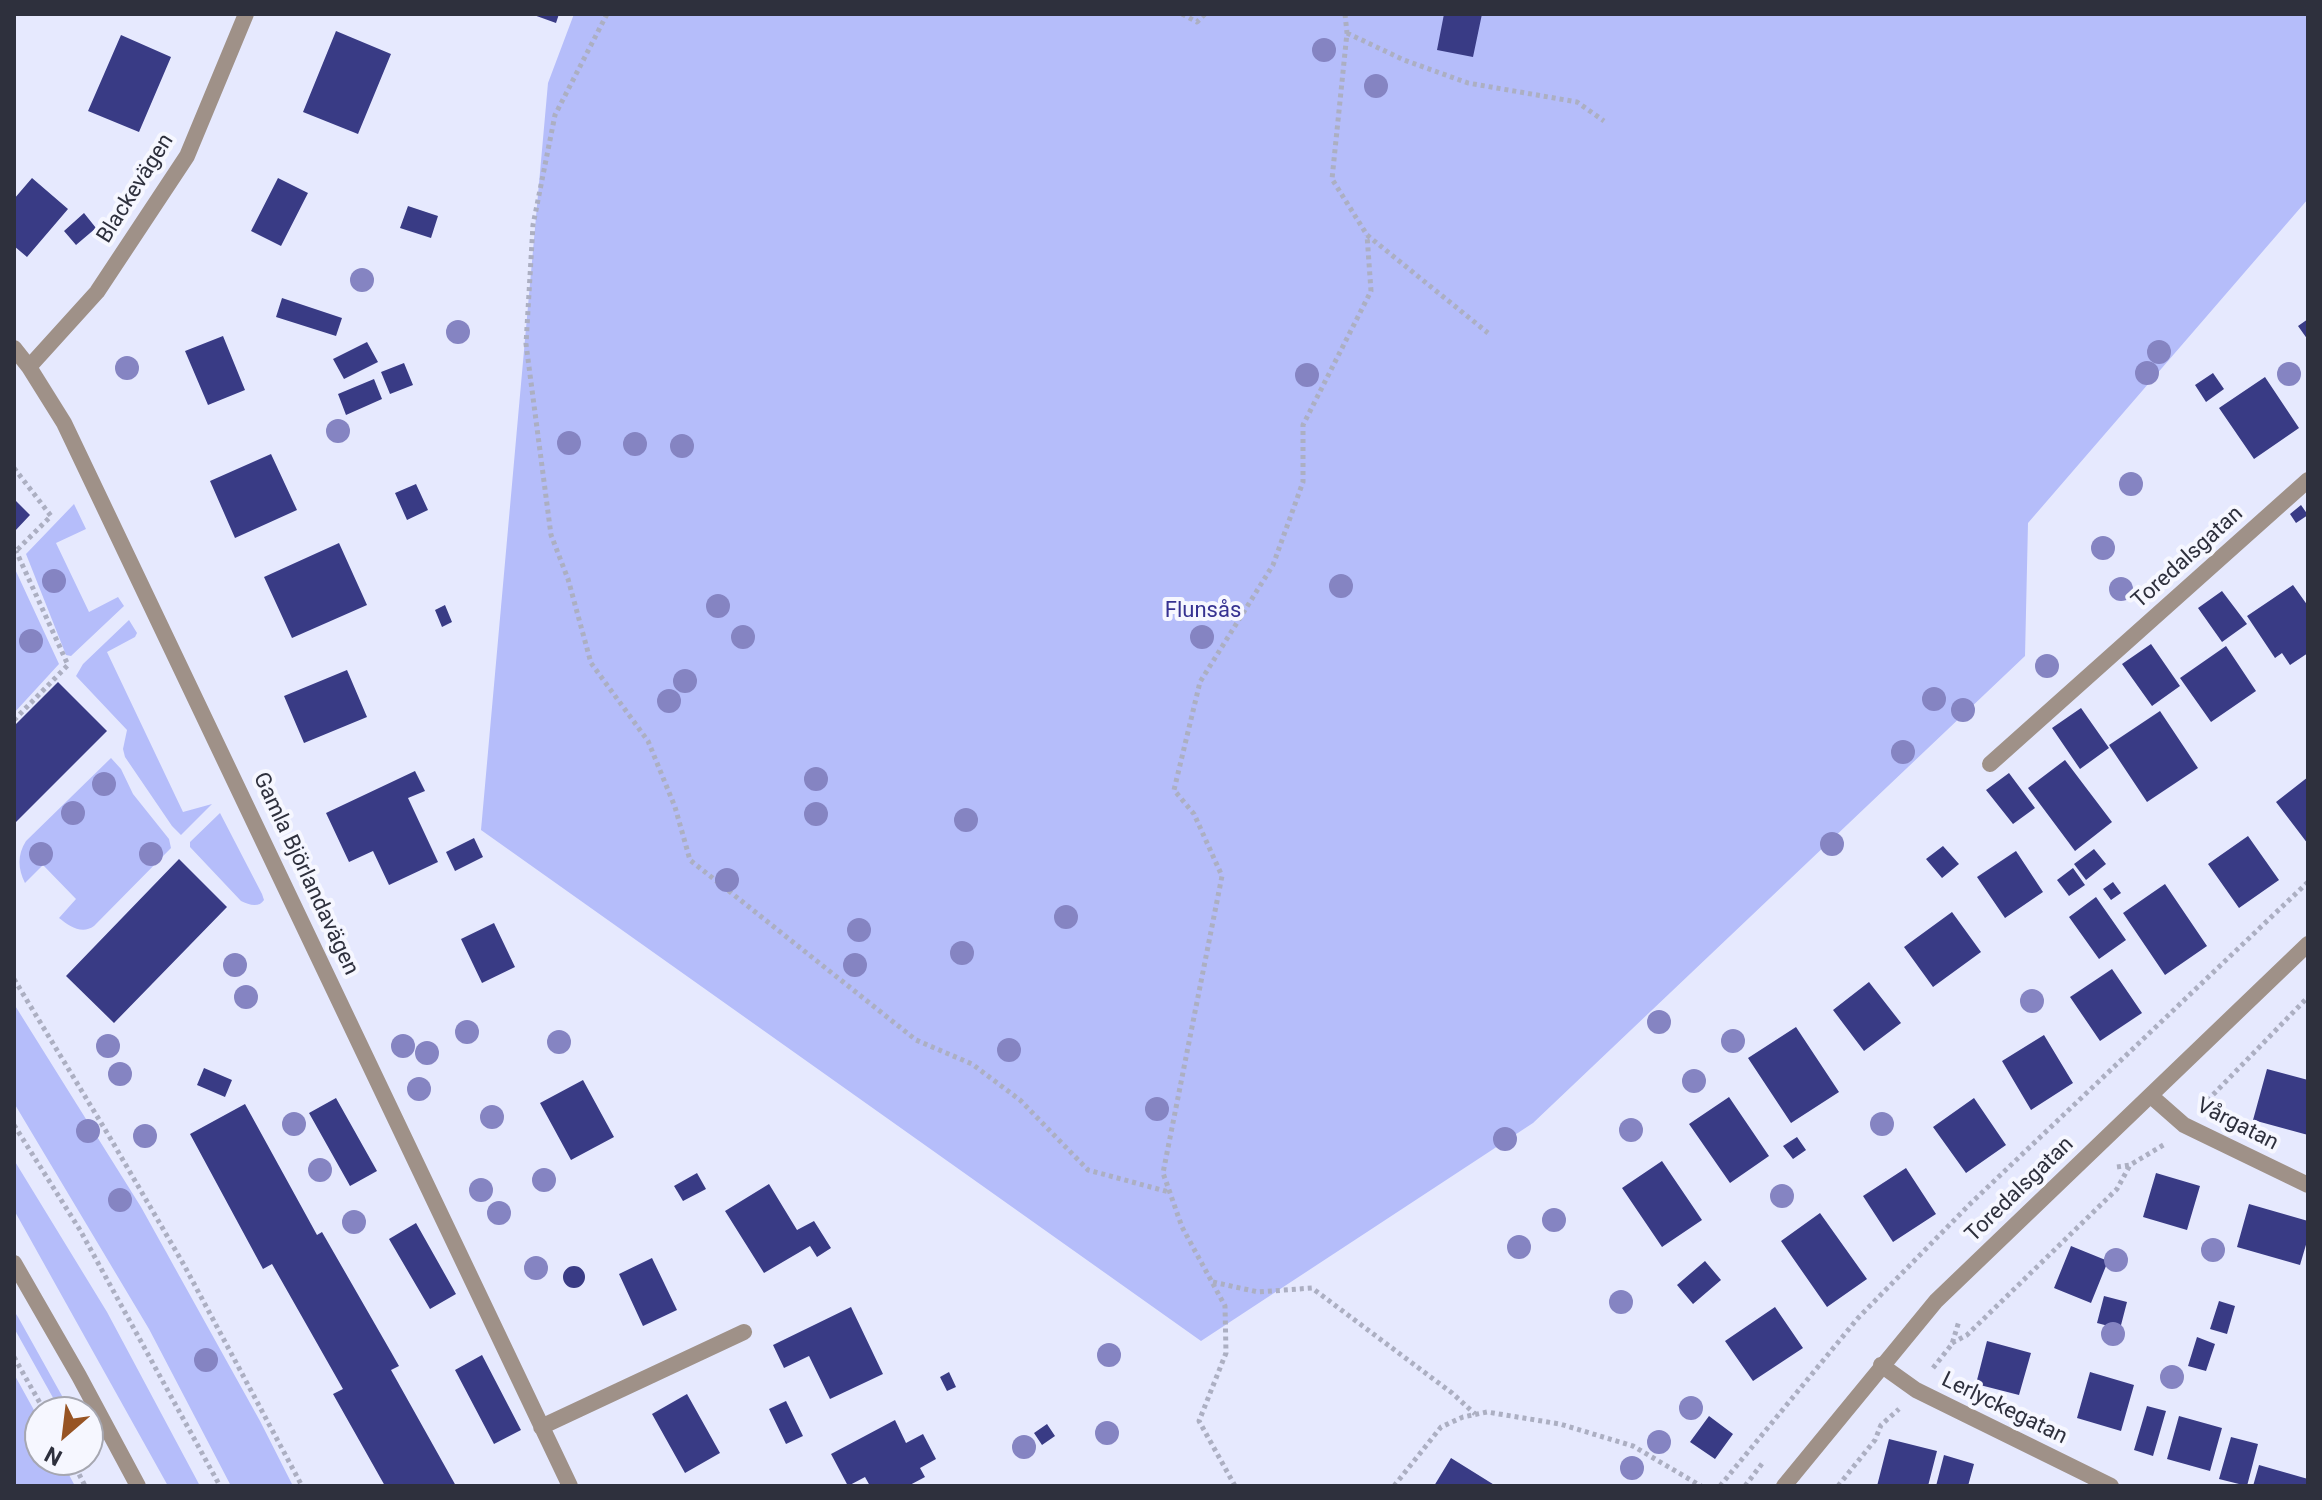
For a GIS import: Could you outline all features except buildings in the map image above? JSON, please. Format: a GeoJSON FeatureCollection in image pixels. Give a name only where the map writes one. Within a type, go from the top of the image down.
{"type":"FeatureCollection","features":[{"type":"Feature","properties":{"kind":"street","name":"Blackevägen"},"geometry":{"type":"LineString","coordinates":[[29,367],[97,292],[187,156],[246,14]]}},
{"type":"Feature","properties":{"kind":"street","name":"Gamla Björlandavägen"},"geometry":{"type":"LineString","coordinates":[[14,348],[64,423],[570,1486]]}},
{"type":"Feature","properties":{"kind":"street","name":"Toredalsgatan"},"geometry":{"type":"LineString","coordinates":[[1990,764],[2308,480]]}},
{"type":"Feature","properties":{"kind":"street","name":"Toredalsgatan"},"geometry":{"type":"LineString","coordinates":[[1784,1486],[1936,1301],[2308,944]]}},
{"type":"Feature","properties":{"kind":"street","name":"Vårgatan"},"geometry":{"type":"LineString","coordinates":[[2151,1096],[2184,1125],[2308,1185]]}},
{"type":"Feature","properties":{"kind":"street"},"geometry":{"type":"LineString","coordinates":[[14,1263],[138,1486]]}},
{"type":"Feature","properties":{"kind":"street"},"geometry":{"type":"LineString","coordinates":[[541,1427],[744,1332]]}},
{"type":"Feature","properties":{"kind":"street","name":"Lerlyckegatan"},"geometry":{"type":"LineString","coordinates":[[1881,1365],[1916,1390],[2111,1486]]}},
{"type":"Feature","properties":{"kind":"path"},"geometry":{"type":"LineString","coordinates":[[607,14],[555,115],[533,225],[526,344],[551,535],[568,579],[591,663],[648,741],[675,807],[690,860],[916,1040],[972,1064],[1020,1100],[1088,1170],[1169,1192]]}},
{"type":"Feature","properties":{"kind":"path"},"geometry":{"type":"LineString","coordinates":[[1182,14],[1197,22],[1205,14]]}},
{"type":"Feature","properties":{"kind":"path"},"geometry":{"type":"LineString","coordinates":[[1345,14],[1347,33],[1332,179],[1367,235],[1488,333]]}},
{"type":"Feature","properties":{"kind":"path"},"geometry":{"type":"LineString","coordinates":[[1347,33],[1404,60],[1468,83],[1577,102],[1604,121]]}},
{"type":"Feature","properties":{"kind":"path"},"geometry":{"type":"LineString","coordinates":[[1235,1486],[1199,1421],[1226,1353],[1225,1306],[1182,1227],[1163,1173],[1222,876],[1194,814],[1174,790],[1200,682],[1273,565],[1303,482],[1303,425],[1371,291],[1367,235]]}},
{"type":"Feature","properties":{"kind":"path"},"geometry":{"type":"LineString","coordinates":[[14,468],[51,516],[15,552],[68,665],[14,720]]}},
{"type":"Feature","properties":{"kind":"path"},"geometry":{"type":"LineString","coordinates":[[1720,1486],[1869,1307],[1970,1204],[2308,882]]}},
{"type":"Feature","properties":{"kind":"path"},"geometry":{"type":"LineString","coordinates":[[14,979],[184,1265],[302,1486]]}},
{"type":"Feature","properties":{"kind":"path"},"geometry":{"type":"LineString","coordinates":[[1952,1344],[1967,1335],[2117,1189],[2130,1165],[2170,1140],[2308,997]]}},
{"type":"Feature","properties":{"kind":"path"},"geometry":{"type":"LineString","coordinates":[[14,1125],[80,1230],[220,1486]]}},
{"type":"Feature","properties":{"kind":"path"},"geometry":{"type":"LineString","coordinates":[[1212,1282],[1258,1292],[1312,1288],[1452,1393],[1475,1414]]}},
{"type":"Feature","properties":{"kind":"path"},"geometry":{"type":"LineString","coordinates":[[14,1357],[36,1396]]}},
{"type":"Feature","properties":{"kind":"path"},"geometry":{"type":"LineString","coordinates":[[1394,1486],[1441,1427],[1487,1412],[1560,1424],[1633,1446],[1701,1486]]}},
{"type":"Feature","properties":{"kind":"path"},"geometry":{"type":"LineString","coordinates":[[1838,1486],[1875,1440],[1881,1425]]}},
{"type":"Feature","properties":{"kind":"green space","name":"Flunsås"},"geometry":{"type":"Polygon","coordinates":[[[574,14],[2308,14],[2308,199],[2028,523],[2025,656],[1533,1123],[1201,1341],[481,830],[548,83],[574,14]]]}},
{"type":"Feature","properties":{"kind":"green space"},"geometry":{"type":"Polygon","coordinates":[[[74,504],[86,529],[56,543],[89,612],[118,597],[124,606],[71,656],[66,655],[26,554],[74,504]]]}},
{"type":"Feature","properties":{"kind":"green space"},"geometry":{"type":"Polygon","coordinates":[[[14,567],[59,664],[14,713],[14,567]]]}},
{"type":"Feature","properties":{"kind":"green space"},"geometry":{"type":"Polygon","coordinates":[[[129,620],[137,633],[135,637],[107,652],[183,812],[212,804],[181,835],[125,757],[123,749],[127,730],[76,676],[83,664],[129,620]]]}},
{"type":"Feature","properties":{"kind":"green space"},"geometry":{"type":"Polygon","coordinates":[[[111,758],[121,769],[133,794],[169,839],[171,848],[94,926],[80,930],[59,918],[76,899],[43,865],[25,883],[20,857],[26,841],[111,758]]]}},
{"type":"Feature","properties":{"kind":"green space"},"geometry":{"type":"Polygon","coordinates":[[[220,813],[262,894],[264,900],[257,905],[241,901],[190,847],[190,842],[220,813]]]}},
{"type":"Feature","properties":{"kind":"green space"},"geometry":{"type":"Polygon","coordinates":[[[14,1004],[141,1207],[293,1486],[231,1486],[149,1329],[14,1103],[14,1004]]]}},
{"type":"Feature","properties":{"kind":"green space"},"geometry":{"type":"Polygon","coordinates":[[[14,1160],[107,1312],[200,1486],[168,1486],[14,1210],[14,1160]]]}},
{"type":"Feature","properties":{"kind":"green space"},"geometry":{"type":"Polygon","coordinates":[[[14,1311],[62,1396],[52,1396],[14,1328],[14,1311]]]}},
{"type":"Feature","properties":{"kind":"green space"},"geometry":{"type":"Polygon","coordinates":[[[14,1374],[26,1396],[24,1476],[70,1476],[75,1486],[14,1486],[14,1374]]]}}]}
